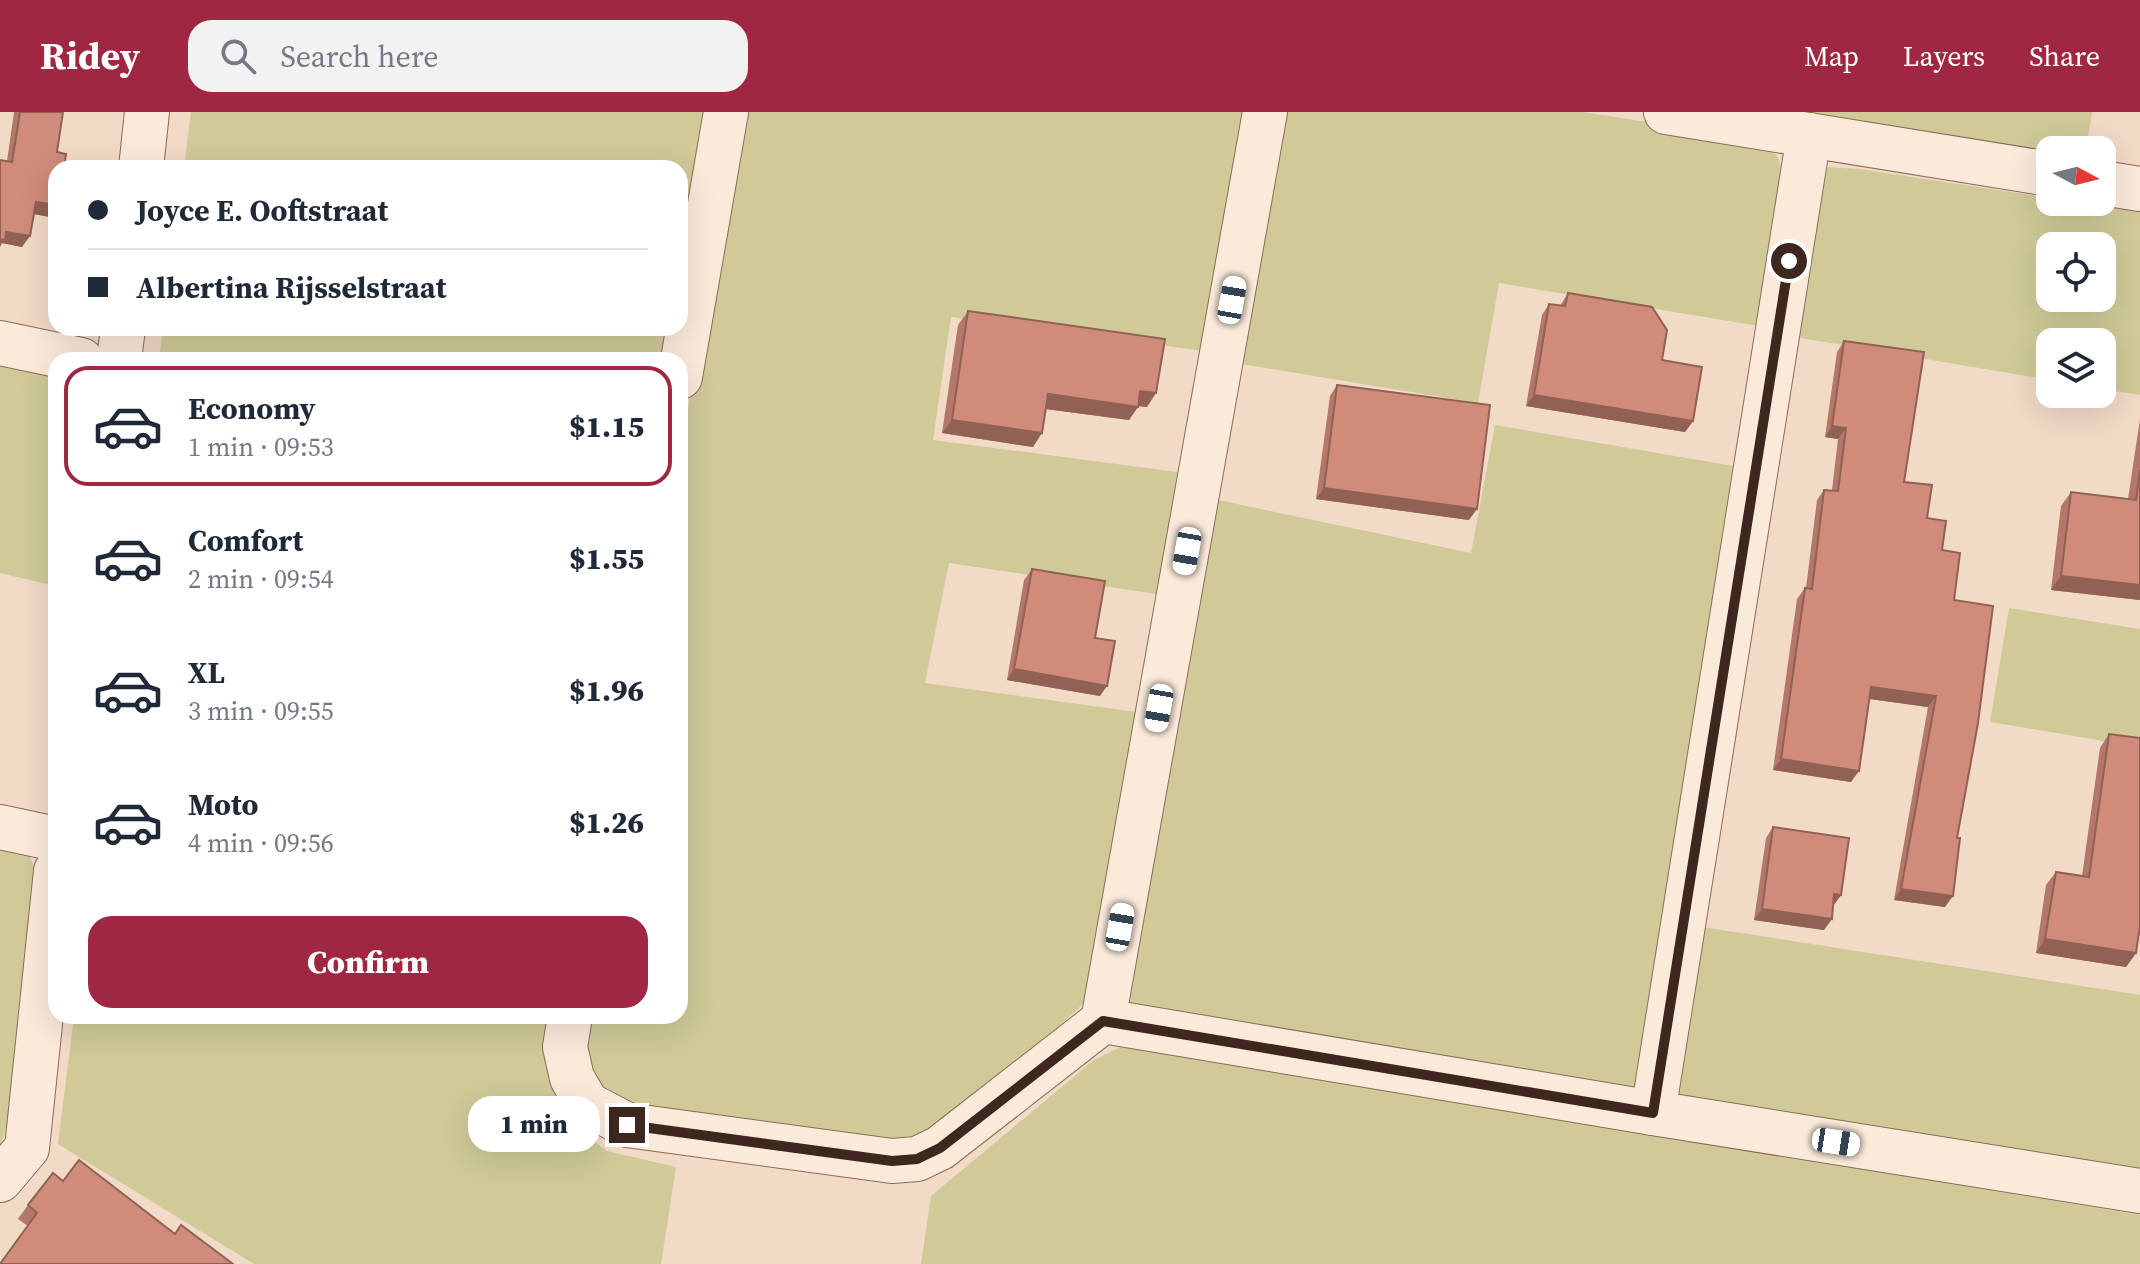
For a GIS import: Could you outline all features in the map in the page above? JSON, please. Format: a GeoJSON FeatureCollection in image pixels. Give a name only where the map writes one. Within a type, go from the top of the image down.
{"type":"FeatureCollection","features":[{"type":"Feature","properties":{"kind":"street"},"geometry":{"type":"LineString","coordinates":[[142,160],[147,112]]}},
{"type":"Feature","properties":{"kind":"street"},"geometry":{"type":"LineString","coordinates":[[688,331],[726,112]]}},
{"type":"Feature","properties":{"kind":"street"},"geometry":{"type":"LineString","coordinates":[[569,1024],[565,1047],[572,1078],[587,1104],[627,1125],[892,1161],[917,1159],[940,1148],[1103,1021],[1265,112]]}},
{"type":"Feature","properties":{"kind":"street"},"geometry":{"type":"LineString","coordinates":[[1666,112],[2036,172]]}},
{"type":"Feature","properties":{"kind":"street"},"geometry":{"type":"LineString","coordinates":[[1653,1113],[1809,135]]}},
{"type":"Feature","properties":{"kind":"street"},"geometry":{"type":"LineString","coordinates":[[2116,185],[2140,189]]}},
{"type":"Feature","properties":{"kind":"street"},"geometry":{"type":"LineString","coordinates":[[0,343],[48,353]]}},
{"type":"Feature","properties":{"kind":"street"},"geometry":{"type":"LineString","coordinates":[[0,827],[48,837]]}},
{"type":"Feature","properties":{"kind":"street"},"geometry":{"type":"LineString","coordinates":[[0,1180],[27,1148],[48,947]]}},
{"type":"Feature","properties":{"kind":"street"},"geometry":{"type":"LineString","coordinates":[[1103,1021],[2140,1191]]}},
{"type":"Feature","properties":{"kind":"shaded area"},"geometry":{"type":"Polygon","coordinates":[[[191,112],[704,112],[688,209],[688,160],[185,160],[191,112]]]}},
{"type":"Feature","properties":{"kind":"shaded area"},"geometry":{"type":"Polygon","coordinates":[[[739,112],[1249,112],[1204,351],[951,317],[933,440],[1185,473],[1163,595],[949,563],[925,683],[1144,713],[1095,993],[912,1162],[591,1097],[585,1024],[688,1024],[688,408],[739,112]]]}},
{"type":"Feature","properties":{"kind":"shaded area"},"geometry":{"type":"Polygon","coordinates":[[[1287,112],[1583,112],[1761,140],[1778,157],[1786,186],[1765,327],[1499,283],[1478,403],[1241,364],[1287,112]]]}},
{"type":"Feature","properties":{"kind":"shaded area"},"geometry":{"type":"Polygon","coordinates":[[[1750,112],[2092,112],[2088,136],[2036,136],[2036,159],[1750,112]]]}},
{"type":"Feature","properties":{"kind":"shaded area"},"geometry":{"type":"Polygon","coordinates":[[[1826,167],[1859,169],[2036,196],[2036,216],[2116,216],[2116,208],[2140,212],[2140,395],[2116,391],[2116,328],[2036,328],[2036,378],[1789,336],[1814,179],[1826,167]]]}},
{"type":"Feature","properties":{"kind":"shaded area"},"geometry":{"type":"Polygon","coordinates":[[[162,336],[668,336],[664,352],[160,352],[162,336]]]}},
{"type":"Feature","properties":{"kind":"shaded area"},"geometry":{"type":"Polygon","coordinates":[[[0,357],[48,366],[48,584],[0,573],[0,357]]]}},
{"type":"Feature","properties":{"kind":"shaded area"},"geometry":{"type":"Polygon","coordinates":[[[1495,425],[1733,466],[1640,1097],[1122,1009],[1218,500],[1471,553],[1495,425]]]}},
{"type":"Feature","properties":{"kind":"shaded area"},"geometry":{"type":"Polygon","coordinates":[[[2009,608],[2140,629],[2140,747],[1990,722],[2009,608]]]}},
{"type":"Feature","properties":{"kind":"shaded area"},"geometry":{"type":"Polygon","coordinates":[[[0,839],[24,849],[39,886],[19,1096],[0,1145],[0,839]]]}},
{"type":"Feature","properties":{"kind":"shaded area"},"geometry":{"type":"Polygon","coordinates":[[[1696,926],[2140,995],[2140,1176],[1679,1105],[1674,1084],[1696,926]]]}},
{"type":"Feature","properties":{"kind":"shaded area"},"geometry":{"type":"Polygon","coordinates":[[[73,1024],[556,1024],[550,1062],[559,1116],[607,1151],[676,1167],[661,1264],[254,1264],[58,1144],[73,1024]]]}},
{"type":"Feature","properties":{"kind":"shaded area"},"geometry":{"type":"Polygon","coordinates":[[[1120,1047],[1148,1048],[2140,1215],[2140,1264],[921,1264],[931,1196],[1094,1060],[1120,1047]]]}},
{"type":"Feature","properties":{"kind":"building"},"geometry":{"type":"Polygon","coordinates":[[[20,112],[63,112],[57,152],[66,154],[65,160],[48,160],[48,204],[36,202],[30,236],[6,232],[5,240],[0,239],[0,160],[12,162],[20,112]]]}},
{"type":"Feature","properties":{"kind":"building"},"geometry":{"type":"Polygon","coordinates":[[[1568,293],[1652,307],[1667,330],[1662,360],[1702,367],[1693,421],[1534,395],[1549,304],[1565,306],[1568,293]]]}},
{"type":"Feature","properties":{"kind":"building"},"geometry":{"type":"Polygon","coordinates":[[[968,311],[1165,339],[1156,393],[1140,391],[1138,407],[1048,394],[1042,433],[952,420],[968,311]]]}},
{"type":"Feature","properties":{"kind":"building"},"geometry":{"type":"Polygon","coordinates":[[[1844,341],[1924,352],[1904,482],[1932,485],[1927,518],[1946,521],[1942,550],[1960,553],[1954,600],[1993,606],[1978,723],[1957,838],[1960,838],[1953,896],[1901,889],[1936,696],[1871,687],[1859,771],[1781,759],[1805,588],[1812,589],[1824,490],[1838,491],[1846,428],[1832,426],[1844,341]]]}},
{"type":"Feature","properties":{"kind":"building"},"geometry":{"type":"Polygon","coordinates":[[[1337,385],[1490,405],[1477,509],[1324,488],[1337,385]]]}},
{"type":"Feature","properties":{"kind":"building"},"geometry":{"type":"Polygon","coordinates":[[[2140,470],[2140,585],[2061,576],[2071,492],[2136,500],[2140,470]]]}},
{"type":"Feature","properties":{"kind":"building"},"geometry":{"type":"Polygon","coordinates":[[[1032,569],[1105,581],[1095,638],[1115,641],[1107,686],[1014,669],[1032,569]]]}},
{"type":"Feature","properties":{"kind":"building"},"geometry":{"type":"Polygon","coordinates":[[[2109,734],[2140,738],[2140,926],[2136,953],[2045,939],[2056,872],[2089,877],[2109,734]]]}},
{"type":"Feature","properties":{"kind":"building"},"geometry":{"type":"Polygon","coordinates":[[[1773,827],[1849,838],[1841,895],[1834,894],[1832,919],[1762,909],[1773,827]]]}},
{"type":"Feature","properties":{"kind":"building"},"geometry":{"type":"Polygon","coordinates":[[[79,1160],[175,1234],[181,1225],[233,1264],[0,1264],[37,1213],[28,1205],[53,1173],[63,1181],[79,1160]]]}},
{"type":"Feature","properties":{"kind":"route"},"geometry":{"type":"LineString","coordinates":[[627,1125],[892,1161],[917,1159],[940,1148],[1103,1021],[1653,1113],[1789,261]]}}]}
